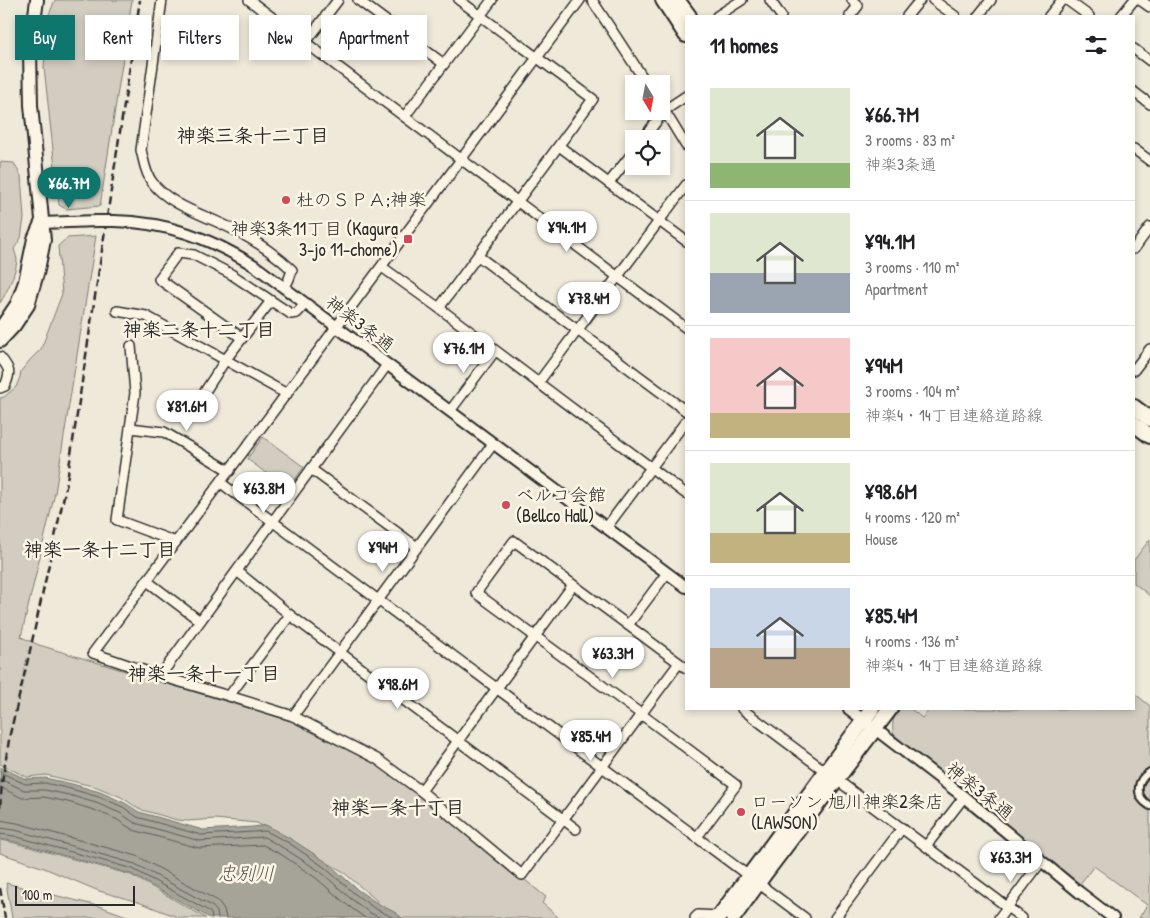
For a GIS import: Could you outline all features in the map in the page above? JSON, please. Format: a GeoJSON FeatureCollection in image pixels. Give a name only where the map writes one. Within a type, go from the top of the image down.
{"type":"FeatureCollection","features":[{"type":"Feature","properties":{"kind":"main road"},"geometry":{"type":"LineString","coordinates":[[0,341],[14,326],[28,305],[44,240],[31,105],[30,52],[37,0]]}},
{"type":"Feature","properties":{"kind":"main road"},"geometry":{"type":"LineString","coordinates":[[663,0],[685,33]]}},
{"type":"Feature","properties":{"kind":"main road"},"geometry":{"type":"LineString","coordinates":[[678,0],[688,15]]}},
{"type":"Feature","properties":{"kind":"main road"},"geometry":{"type":"LineString","coordinates":[[0,329],[17,304],[25,282],[34,239],[42,223]]}},
{"type":"Feature","properties":{"kind":"main road"},"geometry":{"type":"LineString","coordinates":[[1135,408],[1150,419]]}},
{"type":"Feature","properties":{"kind":"main road"},"geometry":{"type":"LineString","coordinates":[[1135,425],[1150,436]]}},
{"type":"Feature","properties":{"kind":"main road"},"geometry":{"type":"LineString","coordinates":[[724,917],[831,776],[889,710]]}},
{"type":"Feature","properties":{"kind":"main road"},"geometry":{"type":"LineString","coordinates":[[831,776],[868,714]]}},
{"type":"Feature","properties":{"kind":"street"},"geometry":{"type":"LineString","coordinates":[[162,0],[141,150],[146,171],[151,181],[160,191],[174,202],[238,232],[282,261],[292,270],[285,287]]}},
{"type":"Feature","properties":{"kind":"street"},"geometry":{"type":"LineString","coordinates":[[250,0],[270,15]]}},
{"type":"Feature","properties":{"kind":"street"},"geometry":{"type":"LineString","coordinates":[[311,35],[338,0]]}},
{"type":"Feature","properties":{"kind":"street"},"geometry":{"type":"LineString","coordinates":[[358,0],[444,64]]}},
{"type":"Feature","properties":{"kind":"street"},"geometry":{"type":"LineString","coordinates":[[439,308],[593,99],[459,0]]}},
{"type":"Feature","properties":{"kind":"street"},"geometry":{"type":"LineString","coordinates":[[405,116],[492,0]]}},
{"type":"Feature","properties":{"kind":"street"},"geometry":{"type":"LineString","coordinates":[[580,0],[93,653],[160,676],[293,716],[377,759],[421,791],[522,875],[641,714],[683,666],[514,542],[476,593],[641,714],[736,785],[697,837]]}},
{"type":"Feature","properties":{"kind":"street"},"geometry":{"type":"LineString","coordinates":[[592,0],[641,75]]}},
{"type":"Feature","properties":{"kind":"street"},"geometry":{"type":"LineString","coordinates":[[719,15],[742,0]]}},
{"type":"Feature","properties":{"kind":"street"},"geometry":{"type":"LineString","coordinates":[[770,0],[780,15]]}},
{"type":"Feature","properties":{"kind":"street"},"geometry":{"type":"LineString","coordinates":[[851,15],[858,6],[852,0]]}},
{"type":"Feature","properties":{"kind":"street"},"geometry":{"type":"LineString","coordinates":[[908,15],[920,0]]}},
{"type":"Feature","properties":{"kind":"street"},"geometry":{"type":"LineString","coordinates":[[933,0],[954,15]]}},
{"type":"Feature","properties":{"kind":"street"},"geometry":{"type":"LineString","coordinates":[[979,15],[991,0]]}},
{"type":"Feature","properties":{"kind":"street"},"geometry":{"type":"LineString","coordinates":[[1051,15],[1062,0]]}},
{"type":"Feature","properties":{"kind":"street"},"geometry":{"type":"LineString","coordinates":[[1067,0],[1088,15]]}},
{"type":"Feature","properties":{"kind":"street"},"geometry":{"type":"LineString","coordinates":[[1122,15],[1134,0]]}},
{"type":"Feature","properties":{"kind":"street"},"geometry":{"type":"LineString","coordinates":[[1140,0],[1150,7]]}},
{"type":"Feature","properties":{"kind":"street"},"geometry":{"type":"LineString","coordinates":[[311,46],[685,327]]}},
{"type":"Feature","properties":{"kind":"street"},"geometry":{"type":"LineString","coordinates":[[1135,50],[1150,61]]}},
{"type":"Feature","properties":{"kind":"street"},"geometry":{"type":"LineString","coordinates":[[1135,93],[1150,104]]}},
{"type":"Feature","properties":{"kind":"street"},"geometry":{"type":"LineString","coordinates":[[670,104],[685,97]]}},
{"type":"Feature","properties":{"kind":"street"},"geometry":{"type":"LineString","coordinates":[[670,120],[685,144]]}},
{"type":"Feature","properties":{"kind":"street"},"geometry":{"type":"LineString","coordinates":[[559,146],[685,239]]}},
{"type":"Feature","properties":{"kind":"street"},"geometry":{"type":"LineString","coordinates":[[1135,149],[1150,160]]}},
{"type":"Feature","properties":{"kind":"street"},"geometry":{"type":"LineString","coordinates":[[609,183],[625,163]]}},
{"type":"Feature","properties":{"kind":"street"},"geometry":{"type":"LineString","coordinates":[[538,383],[685,186]]}},
{"type":"Feature","properties":{"kind":"street","name":"神楽3条通"},"geometry":{"type":"LineString","coordinates":[[42,223],[132,221],[153,224],[182,231],[234,253],[285,287],[305,304],[685,586]]}},
{"type":"Feature","properties":{"kind":"street"},"geometry":{"type":"LineString","coordinates":[[1137,237],[1150,227]]}},
{"type":"Feature","properties":{"kind":"street"},"geometry":{"type":"LineString","coordinates":[[242,338],[159,279],[178,253],[194,255],[231,274],[291,314],[297,313],[305,304]]}},
{"type":"Feature","properties":{"kind":"street"},"geometry":{"type":"LineString","coordinates":[[478,256],[685,410]]}},
{"type":"Feature","properties":{"kind":"street"},"geometry":{"type":"LineString","coordinates":[[382,266],[685,493]]}},
{"type":"Feature","properties":{"kind":"street"},"geometry":{"type":"LineString","coordinates":[[202,396],[226,359],[271,301]]}},
{"type":"Feature","properties":{"kind":"street"},"geometry":{"type":"LineString","coordinates":[[117,311],[146,316],[287,394]]}},
{"type":"Feature","properties":{"kind":"street"},"geometry":{"type":"LineString","coordinates":[[131,346],[135,393],[117,520],[176,542]]}},
{"type":"Feature","properties":{"kind":"street"},"geometry":{"type":"LineString","coordinates":[[1135,369],[1150,348]]}},
{"type":"Feature","properties":{"kind":"street"},"geometry":{"type":"LineString","coordinates":[[450,411],[495,351]]}},
{"type":"Feature","properties":{"kind":"street"},"geometry":{"type":"LineString","coordinates":[[0,357],[7,366],[10,375],[5,386],[0,388]]}},
{"type":"Feature","properties":{"kind":"street"},"geometry":{"type":"LineString","coordinates":[[160,676],[387,365]]}},
{"type":"Feature","properties":{"kind":"street"},"geometry":{"type":"LineString","coordinates":[[606,528],[685,422]]}},
{"type":"Feature","properties":{"kind":"street"},"geometry":{"type":"LineString","coordinates":[[130,428],[164,432],[230,470]]}},
{"type":"Feature","properties":{"kind":"street"},"geometry":{"type":"LineString","coordinates":[[293,716],[493,444]]}},
{"type":"Feature","properties":{"kind":"street"},"geometry":{"type":"LineString","coordinates":[[311,468],[417,547]]}},
{"type":"Feature","properties":{"kind":"street"},"geometry":{"type":"LineString","coordinates":[[221,482],[697,837],[801,917]]}},
{"type":"Feature","properties":{"kind":"street"},"geometry":{"type":"LineString","coordinates":[[237,571],[290,615],[576,829]]}},
{"type":"Feature","properties":{"kind":"street"},"geometry":{"type":"LineString","coordinates":[[628,625],[667,573]]}},
{"type":"Feature","properties":{"kind":"street"},"geometry":{"type":"LineString","coordinates":[[147,581],[200,621]]}},
{"type":"Feature","properties":{"kind":"street"},"geometry":{"type":"LineString","coordinates":[[421,791],[573,585]]}},
{"type":"Feature","properties":{"kind":"street"},"geometry":{"type":"LineString","coordinates":[[229,696],[290,615]]}},
{"type":"Feature","properties":{"kind":"street"},"geometry":{"type":"LineString","coordinates":[[743,710],[1022,918]]}},
{"type":"Feature","properties":{"kind":"street","name":"神楽3条通"},"geometry":{"type":"LineString","coordinates":[[853,710],[868,714],[875,728],[964,797],[1041,862],[1113,918]]}},
{"type":"Feature","properties":{"kind":"street"},"geometry":{"type":"LineString","coordinates":[[1150,772],[1140,782],[1139,789],[1143,801],[1150,806]]}},
{"type":"Feature","properties":{"kind":"street"},"geometry":{"type":"LineString","coordinates":[[926,846],[964,797]]}},
{"type":"Feature","properties":{"kind":"street"},"geometry":{"type":"LineString","coordinates":[[835,918],[902,828]]}},
{"type":"Feature","properties":{"kind":"street"},"geometry":{"type":"LineString","coordinates":[[999,918],[1041,862]]}},
{"type":"Feature","properties":{"kind":"street"},"geometry":{"type":"LineString","coordinates":[[695,918],[698,915],[724,917]]}},
{"type":"Feature","properties":{"kind":"shaded area"},"geometry":{"type":"Polygon","coordinates":[[[55,0],[132,0],[130,15],[85,15],[85,60],[123,60],[100,206],[66,209],[59,205],[45,60],[75,60],[75,15],[49,15],[55,0]]]}},
{"type":"Feature","properties":{"kind":"shaded area"},"geometry":{"type":"Polygon","coordinates":[[[0,162],[14,163],[21,176],[24,218],[21,238],[14,249],[17,261],[14,272],[8,289],[0,303],[0,162]]]}},
{"type":"Feature","properties":{"kind":"shaded area"},"geometry":{"type":"Polygon","coordinates":[[[96,236],[55,493],[21,637],[39,645],[291,721],[375,763],[420,795],[546,897],[542,903],[559,918],[388,918],[376,900],[342,871],[257,823],[215,819],[177,820],[139,809],[121,797],[97,787],[46,775],[27,777],[0,764],[0,398],[16,387],[21,371],[41,349],[62,294],[58,246],[67,238],[96,236]]]}},
{"type":"Feature","properties":{"kind":"shaded area"},"geometry":{"type":"Polygon","coordinates":[[[263,437],[304,467],[288,489],[247,459],[263,437]]]}},
{"type":"Feature","properties":{"kind":"shaded area"},"geometry":{"type":"Polygon","coordinates":[[[1150,539],[1150,596],[1135,584],[1135,559],[1150,539]]]}},
{"type":"Feature","properties":{"kind":"shaded area"},"geometry":{"type":"Polygon","coordinates":[[[1135,694],[1150,706],[1150,918],[1139,918],[1147,905],[1094,866],[1079,885],[894,735],[893,721],[899,710],[912,710],[922,718],[929,710],[1135,710],[1135,694]]]}},
{"type":"Feature","properties":{"kind":"shaded area"},"geometry":{"type":"Polygon","coordinates":[[[0,840],[131,875],[206,918],[180,918],[138,902],[99,891],[44,868],[0,853],[0,840]]]}},
{"type":"Feature","properties":{"kind":"shaded area"},"geometry":{"type":"Polygon","coordinates":[[[6,883],[102,907],[132,918],[12,918],[6,883]]]}},
{"type":"Feature","properties":{"kind":"water","name":"忠別川"},"geometry":{"type":"Polygon","coordinates":[[[0,767],[26,779],[45,778],[100,792],[125,803],[139,812],[203,830],[266,825],[328,863],[358,890],[402,918],[210,918],[131,874],[0,839],[0,767]]]}},
{"type":"Feature","properties":{"kind":"railway"},"geometry":{"type":"LineString","coordinates":[[0,807],[10,734],[66,487],[140,0]]}},
{"type":"Feature","properties":{"kind":"railway"},"geometry":{"type":"LineString","coordinates":[[0,888],[5,918]]}},
{"type":"Feature","properties":{"kind":"place","name":"杜のＳＰＡ;神楽"},"geometry":{"type":"Point","coordinates":[286,200]}},
{"type":"Feature","properties":{"kind":"place","name":"神楽3条11丁目 (Kagura 3-jo 11-chome)"},"geometry":{"type":"Point","coordinates":[408,239]}},
{"type":"Feature","properties":{"kind":"place","name":"ベルコ会館 (Bellco Hall)"},"geometry":{"type":"Point","coordinates":[506,505]}},
{"type":"Feature","properties":{"kind":"place","name":"ローソン 旭川神楽2条店 (LAWSON)"},"geometry":{"type":"Point","coordinates":[741,812]}},
{"type":"Feature","properties":{"kind":"district","name":"神楽三条十二丁目"},"geometry":{"type":"Point","coordinates":[253,135]}},
{"type":"Feature","properties":{"kind":"district","name":"神楽二条十二丁目"},"geometry":{"type":"Point","coordinates":[199,329]}},
{"type":"Feature","properties":{"kind":"district","name":"神楽一条十二丁目"},"geometry":{"type":"Point","coordinates":[100,549]}},
{"type":"Feature","properties":{"kind":"district","name":"神楽一条十一丁目"},"geometry":{"type":"Point","coordinates":[204,673]}},
{"type":"Feature","properties":{"kind":"district","name":"神楽一条十丁目"},"geometry":{"type":"Point","coordinates":[398,807]}}]}
